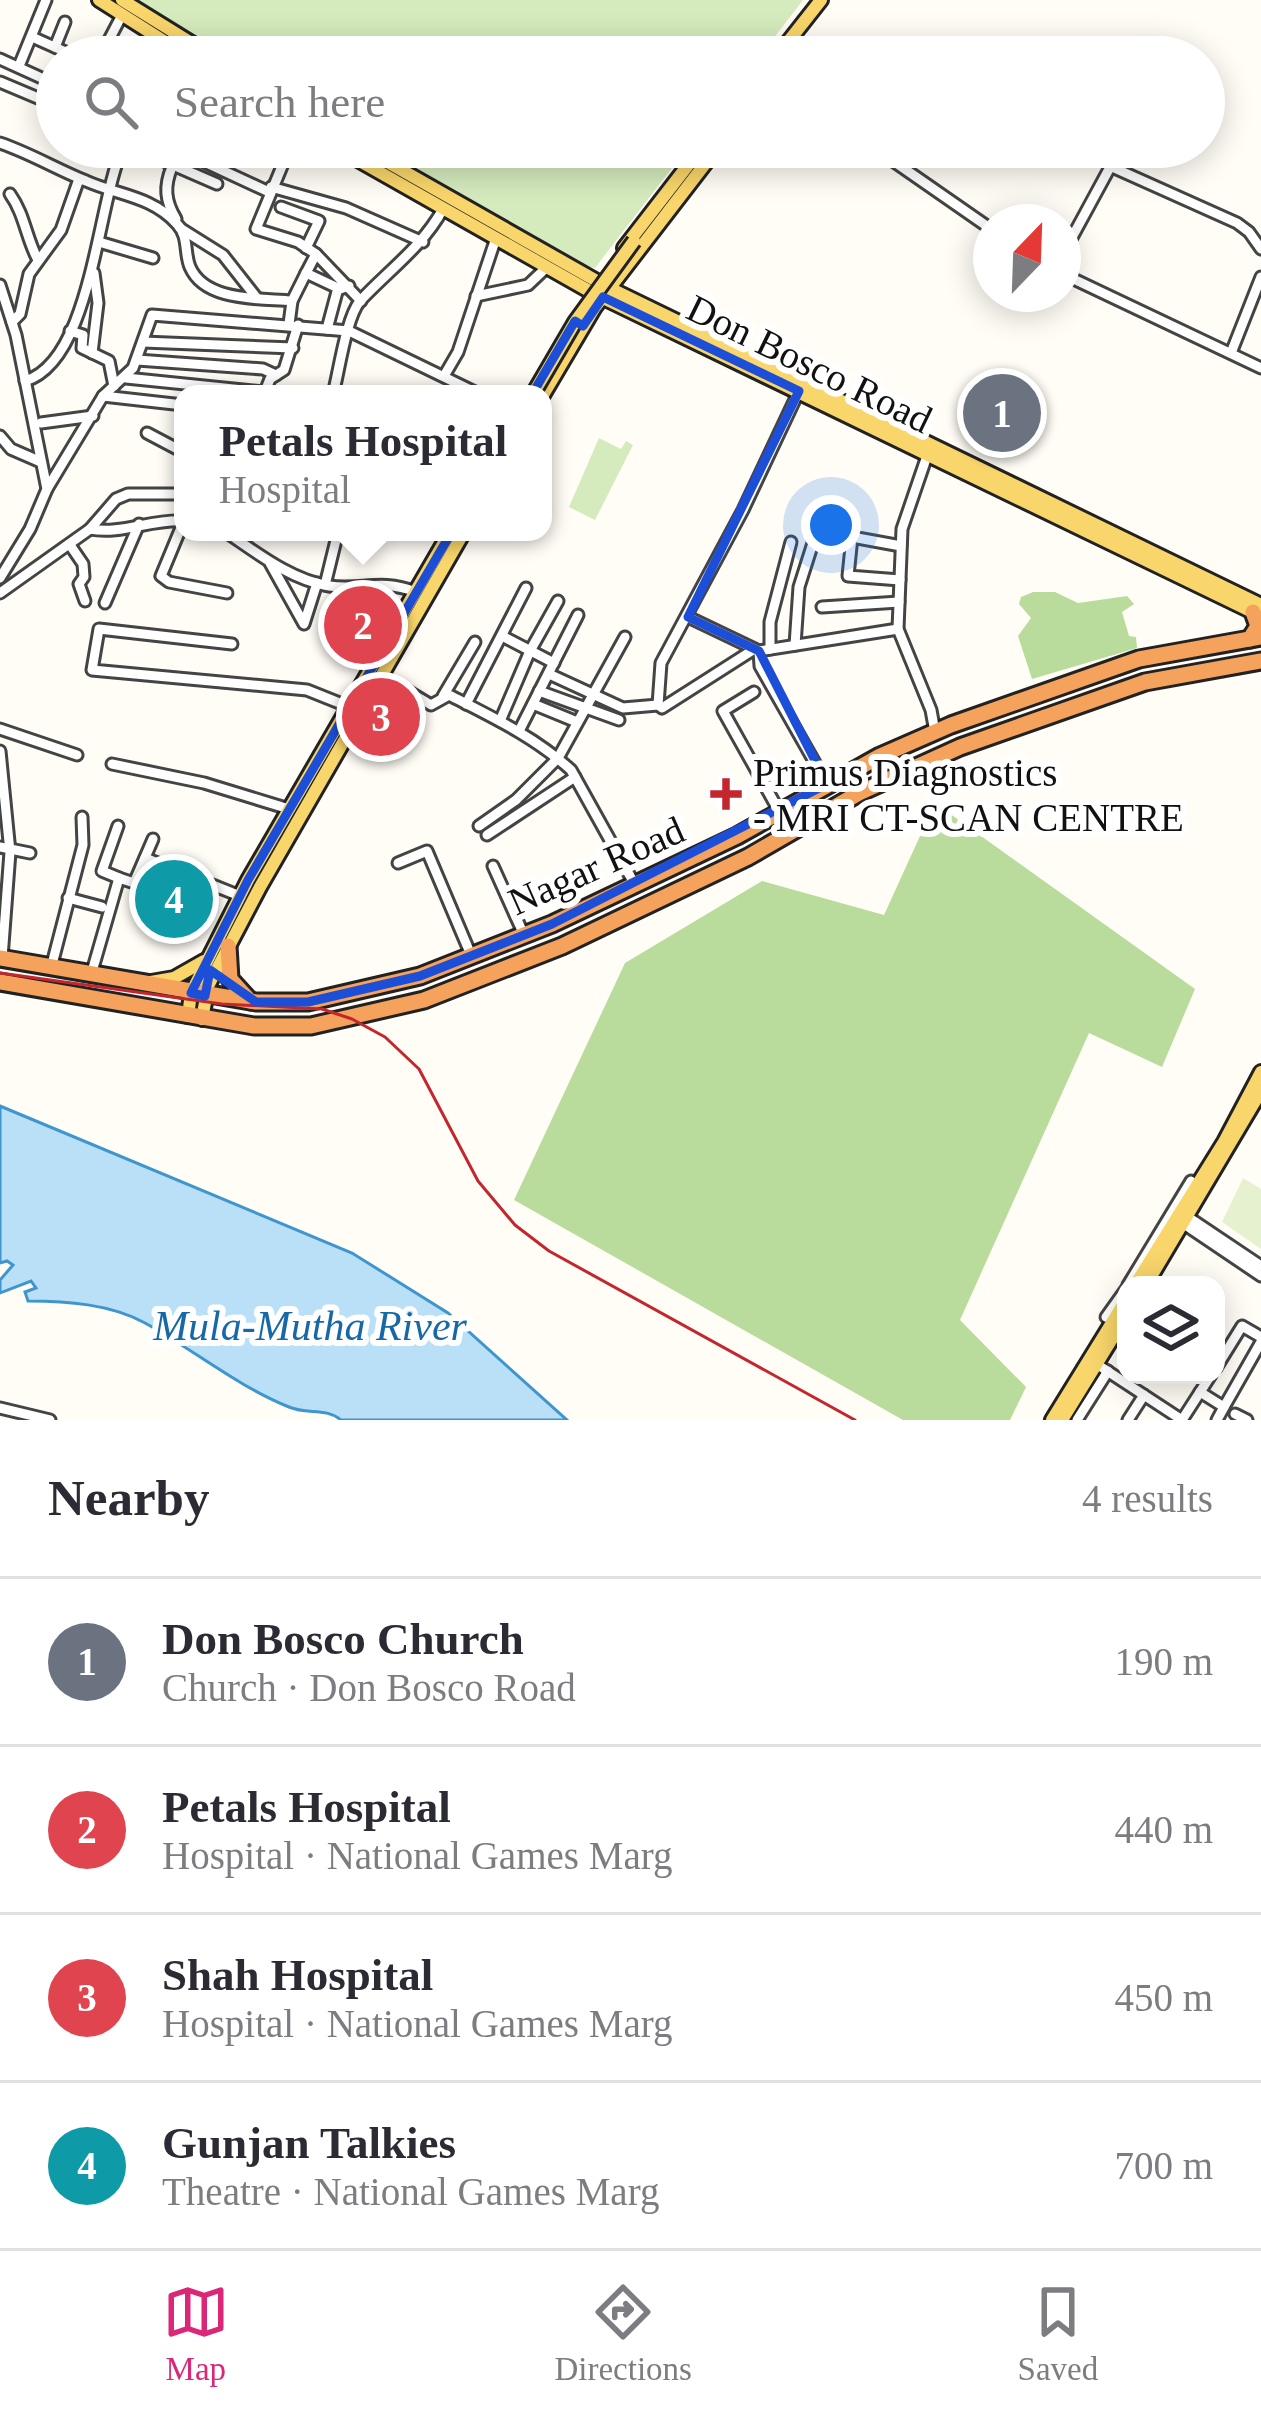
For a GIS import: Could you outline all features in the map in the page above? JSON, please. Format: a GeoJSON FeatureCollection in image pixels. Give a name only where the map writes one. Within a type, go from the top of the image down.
{"type":"FeatureCollection","features":[{"type":"Feature","properties":{"kind":"highway"},"geometry":{"type":"LineString","coordinates":[[1256,638],[1258,611]]}},
{"type":"Feature","properties":{"kind":"highway","name":"Nagar Road"},"geometry":{"type":"LineString","coordinates":[[1,958],[251,1002],[308,1002],[420,976],[635,884],[935,732],[1139,659],[1256,638]]}},
{"type":"Feature","properties":{"kind":"highway","name":"Nagar Road"},"geometry":{"type":"LineString","coordinates":[[0,982],[254,1026],[311,1026],[427,999],[562,946],[736,863],[859,793],[960,747],[1130,687],[1261,661]]}},
{"type":"Feature","properties":{"kind":"highway"},"geometry":{"type":"LineString","coordinates":[[228,946],[230,979],[251,1002]]}},
{"type":"Feature","properties":{"kind":"main road"},"geometry":{"type":"LineString","coordinates":[[99,0],[122,8],[158,36]]}},
{"type":"Feature","properties":{"kind":"main road"},"geometry":{"type":"LineString","coordinates":[[795,36],[820,0]]}},
{"type":"Feature","properties":{"kind":"main road"},"geometry":{"type":"LineString","coordinates":[[798,36],[830,0]]}},
{"type":"Feature","properties":{"kind":"main road"},"geometry":{"type":"LineString","coordinates":[[372,168],[547,267],[600,289]]}},
{"type":"Feature","properties":{"kind":"main road"},"geometry":{"type":"LineString","coordinates":[[396,168],[600,289]]}},
{"type":"Feature","properties":{"kind":"main road"},"geometry":{"type":"LineString","coordinates":[[541,385],[600,289],[694,168]]}},
{"type":"Feature","properties":{"kind":"main road"},"geometry":{"type":"LineString","coordinates":[[541,385],[581,320],[694,168]]}},
{"type":"Feature","properties":{"kind":"main road","name":"Don Bosco Road"},"geometry":{"type":"LineString","coordinates":[[600,289],[799,391],[1258,611]]}},
{"type":"Feature","properties":{"kind":"main road","name":"Don Bosco Road"},"geometry":{"type":"LineString","coordinates":[[600,289],[1258,611]]}},
{"type":"Feature","properties":{"kind":"main road"},"geometry":{"type":"LineString","coordinates":[[198,994],[448,541]]}},
{"type":"Feature","properties":{"kind":"main road"},"geometry":{"type":"LineString","coordinates":[[195,1017],[208,957],[240,896],[346,706],[375,672],[448,541]]}},
{"type":"Feature","properties":{"kind":"main road"},"geometry":{"type":"LineString","coordinates":[[138,983],[174,978],[208,957]]}},
{"type":"Feature","properties":{"kind":"main road"},"geometry":{"type":"LineString","coordinates":[[1150,1276],[1257,1097],[1261,1072]]}},
{"type":"Feature","properties":{"kind":"main road"},"geometry":{"type":"LineString","coordinates":[[1136,1276],[1165,1231],[1182,1218]]}},
{"type":"Feature","properties":{"kind":"main road"},"geometry":{"type":"LineString","coordinates":[[1052,1420],[1098,1365],[1117,1321]]}},
{"type":"Feature","properties":{"kind":"main road"},"geometry":{"type":"LineString","coordinates":[[1062,1420],[1117,1332]]}},
{"type":"Feature","properties":{"kind":"street"},"geometry":{"type":"LineString","coordinates":[[19,66],[46,0]]}},
{"type":"Feature","properties":{"kind":"street"},"geometry":{"type":"LineString","coordinates":[[109,36],[122,8]]}},
{"type":"Feature","properties":{"kind":"street"},"geometry":{"type":"LineString","coordinates":[[59,36],[65,22]]}},
{"type":"Feature","properties":{"kind":"street"},"geometry":{"type":"LineString","coordinates":[[32,37],[36,39]]}},
{"type":"Feature","properties":{"kind":"street"},"geometry":{"type":"LineString","coordinates":[[0,59],[36,74]]}},
{"type":"Feature","properties":{"kind":"street"},"geometry":{"type":"LineString","coordinates":[[0,82],[36,97]]}},
{"type":"Feature","properties":{"kind":"street"},"geometry":{"type":"LineString","coordinates":[[0,143],[36,156]]}},
{"type":"Feature","properties":{"kind":"street"},"geometry":{"type":"LineString","coordinates":[[62,168],[106,190],[138,196],[223,255],[256,297]]}},
{"type":"Feature","properties":{"kind":"street"},"geometry":{"type":"LineString","coordinates":[[26,381],[48,369],[70,331],[94,273],[106,190],[115,168]]}},
{"type":"Feature","properties":{"kind":"street"},"geometry":{"type":"LineString","coordinates":[[172,168],[166,197],[187,243],[189,266],[200,282],[214,290],[292,301]]}},
{"type":"Feature","properties":{"kind":"street"},"geometry":{"type":"LineString","coordinates":[[175,168],[217,184]]}},
{"type":"Feature","properties":{"kind":"street"},"geometry":{"type":"LineString","coordinates":[[220,168],[270,190],[346,208],[423,242]]}},
{"type":"Feature","properties":{"kind":"street"},"geometry":{"type":"LineString","coordinates":[[280,168],[256,230],[287,237],[311,251],[361,301]]}},
{"type":"Feature","properties":{"kind":"street"},"geometry":{"type":"LineString","coordinates":[[903,168],[973,216]]}},
{"type":"Feature","properties":{"kind":"street"},"geometry":{"type":"LineString","coordinates":[[1081,222],[1111,168]]}},
{"type":"Feature","properties":{"kind":"street"},"geometry":{"type":"LineString","coordinates":[[1114,168],[1237,223],[1261,249]]}},
{"type":"Feature","properties":{"kind":"street"},"geometry":{"type":"LineString","coordinates":[[12,322],[20,314],[25,283],[61,230],[79,178]]}},
{"type":"Feature","properties":{"kind":"street"},"geometry":{"type":"LineString","coordinates":[[10,194],[38,260]]}},
{"type":"Feature","properties":{"kind":"street"},"geometry":{"type":"LineString","coordinates":[[269,385],[284,370],[293,348],[292,301],[306,273],[319,221],[281,207]]}},
{"type":"Feature","properties":{"kind":"street"},"geometry":{"type":"LineString","coordinates":[[336,385],[361,301],[423,242],[443,208]]}},
{"type":"Feature","properties":{"kind":"street"},"geometry":{"type":"LineString","coordinates":[[444,376],[458,352],[496,238]]}},
{"type":"Feature","properties":{"kind":"street"},"geometry":{"type":"LineString","coordinates":[[99,242],[153,258]]}},
{"type":"Feature","properties":{"kind":"street"},"geometry":{"type":"LineString","coordinates":[[476,296],[528,285],[547,267]]}},
{"type":"Feature","properties":{"kind":"street"},"geometry":{"type":"LineString","coordinates":[[92,353],[98,303],[94,273]]}},
{"type":"Feature","properties":{"kind":"street"},"geometry":{"type":"LineString","coordinates":[[306,273],[343,287]]}},
{"type":"Feature","properties":{"kind":"street"},"geometry":{"type":"LineString","coordinates":[[1231,353],[1261,277]]}},
{"type":"Feature","properties":{"kind":"street"},"geometry":{"type":"LineString","coordinates":[[1081,282],[1261,368]]}},
{"type":"Feature","properties":{"kind":"street"},"geometry":{"type":"LineString","coordinates":[[0,285],[16,335],[46,489]]}},
{"type":"Feature","properties":{"kind":"street"},"geometry":{"type":"LineString","coordinates":[[327,329],[343,287]]}},
{"type":"Feature","properties":{"kind":"street"},"geometry":{"type":"LineString","coordinates":[[0,578],[30,530],[46,489],[103,396],[126,378],[152,315],[349,331],[462,385]]}},
{"type":"Feature","properties":{"kind":"street"},"geometry":{"type":"LineString","coordinates":[[70,331],[83,335],[82,348],[109,361],[114,386]]}},
{"type":"Feature","properties":{"kind":"street"},"geometry":{"type":"LineString","coordinates":[[143,342],[293,348]]}},
{"type":"Feature","properties":{"kind":"street"},"geometry":{"type":"LineString","coordinates":[[136,360],[263,369],[276,374]]}},
{"type":"Feature","properties":{"kind":"street"},"geometry":{"type":"LineString","coordinates":[[208,365],[209,385]]}},
{"type":"Feature","properties":{"kind":"street"},"geometry":{"type":"LineString","coordinates":[[126,378],[174,386]]}},
{"type":"Feature","properties":{"kind":"street"},"geometry":{"type":"LineString","coordinates":[[658,705],[661,663],[799,391]]}},
{"type":"Feature","properties":{"kind":"street"},"geometry":{"type":"LineString","coordinates":[[103,396],[174,404]]}},
{"type":"Feature","properties":{"kind":"street"},"geometry":{"type":"LineString","coordinates":[[41,423],[93,416]]}},
{"type":"Feature","properties":{"kind":"street"},"geometry":{"type":"LineString","coordinates":[[147,433],[174,447]]}},
{"type":"Feature","properties":{"kind":"street"},"geometry":{"type":"LineString","coordinates":[[0,436],[11,449],[41,461]]}},
{"type":"Feature","properties":{"kind":"street"},"geometry":{"type":"LineString","coordinates":[[928,453],[903,523],[898,628],[931,710],[935,732]]}},
{"type":"Feature","properties":{"kind":"street"},"geometry":{"type":"LineString","coordinates":[[0,593],[70,545],[122,496],[174,494]]}},
{"type":"Feature","properties":{"kind":"street"},"geometry":{"type":"LineString","coordinates":[[90,529],[110,532],[139,524],[174,522]]}},
{"type":"Feature","properties":{"kind":"street"},"geometry":{"type":"LineString","coordinates":[[105,603],[139,524]]}},
{"type":"Feature","properties":{"kind":"street"},"geometry":{"type":"LineString","coordinates":[[900,580],[848,576],[851,537],[901,546]]}},
{"type":"Feature","properties":{"kind":"street"},"geometry":{"type":"LineString","coordinates":[[175,541],[161,576],[170,583],[227,593]]}},
{"type":"Feature","properties":{"kind":"street"},"geometry":{"type":"LineString","coordinates":[[242,541],[321,584],[380,583],[416,592]]}},
{"type":"Feature","properties":{"kind":"street"},"geometry":{"type":"LineString","coordinates":[[268,559],[304,624],[335,541]]}},
{"type":"Feature","properties":{"kind":"street"},"geometry":{"type":"LineString","coordinates":[[791,542],[760,666],[827,784]]}},
{"type":"Feature","properties":{"kind":"street"},"geometry":{"type":"LineString","coordinates":[[795,645],[799,587],[813,543]]}},
{"type":"Feature","properties":{"kind":"street"},"geometry":{"type":"LineString","coordinates":[[0,544],[11,557]]}},
{"type":"Feature","properties":{"kind":"street"},"geometry":{"type":"LineString","coordinates":[[70,545],[83,564],[79,584],[85,601]]}},
{"type":"Feature","properties":{"kind":"street"},"geometry":{"type":"LineString","coordinates":[[466,704],[526,588]]}},
{"type":"Feature","properties":{"kind":"street"},"geometry":{"type":"LineString","coordinates":[[500,721],[558,601]]}},
{"type":"Feature","properties":{"kind":"street"},"geometry":{"type":"LineString","coordinates":[[822,607],[899,602]]}},
{"type":"Feature","properties":{"kind":"street"},"geometry":{"type":"LineString","coordinates":[[519,731],[578,615]]}},
{"type":"Feature","properties":{"kind":"street"},"geometry":{"type":"LineString","coordinates":[[688,617],[761,650]]}},
{"type":"Feature","properties":{"kind":"street"},"geometry":{"type":"LineString","coordinates":[[502,636],[591,696],[623,708],[665,706],[761,650],[898,628]]}},
{"type":"Feature","properties":{"kind":"street"},"geometry":{"type":"LineString","coordinates":[[232,644],[99,629],[92,670],[308,691],[346,706]]}},
{"type":"Feature","properties":{"kind":"street"},"geometry":{"type":"LineString","coordinates":[[479,826],[516,800],[558,758],[625,637]]}},
{"type":"Feature","properties":{"kind":"street"},"geometry":{"type":"LineString","coordinates":[[375,672],[431,704],[443,696],[475,642]]}},
{"type":"Feature","properties":{"kind":"street"},"geometry":{"type":"LineString","coordinates":[[539,691],[619,720]]}},
{"type":"Feature","properties":{"kind":"street"},"geometry":{"type":"LineString","coordinates":[[754,692],[722,711],[779,811]]}},
{"type":"Feature","properties":{"kind":"street"},"geometry":{"type":"LineString","coordinates":[[443,696],[519,731],[558,758],[575,777],[635,884]]}},
{"type":"Feature","properties":{"kind":"street"},"geometry":{"type":"LineString","coordinates":[[533,704],[577,722]]}},
{"type":"Feature","properties":{"kind":"street"},"geometry":{"type":"LineString","coordinates":[[0,729],[76,755]]}},
{"type":"Feature","properties":{"kind":"street"},"geometry":{"type":"LineString","coordinates":[[1,759],[5,849],[1,958]]}},
{"type":"Feature","properties":{"kind":"street"},"geometry":{"type":"LineString","coordinates":[[112,764],[204,783],[289,809]]}},
{"type":"Feature","properties":{"kind":"street"},"geometry":{"type":"LineString","coordinates":[[488,835],[575,777]]}},
{"type":"Feature","properties":{"kind":"street"},"geometry":{"type":"LineString","coordinates":[[51,968],[83,845],[82,817]]}},
{"type":"Feature","properties":{"kind":"street"},"geometry":{"type":"LineString","coordinates":[[118,826],[102,871],[134,884],[153,839]]}},
{"type":"Feature","properties":{"kind":"street"},"geometry":{"type":"LineString","coordinates":[[5,849],[30,853]]}},
{"type":"Feature","properties":{"kind":"street"},"geometry":{"type":"LineString","coordinates":[[398,862],[427,850],[471,956]]}},
{"type":"Feature","properties":{"kind":"street"},"geometry":{"type":"LineString","coordinates":[[145,858],[240,896]]}},
{"type":"Feature","properties":{"kind":"street"},"geometry":{"type":"LineString","coordinates":[[493,866],[524,935]]}},
{"type":"Feature","properties":{"kind":"street"},"geometry":{"type":"LineString","coordinates":[[91,975],[119,878]]}},
{"type":"Feature","properties":{"kind":"street"},"geometry":{"type":"LineString","coordinates":[[68,898],[102,907]]}},
{"type":"Feature","properties":{"kind":"street"},"geometry":{"type":"LineString","coordinates":[[1165,1231],[1192,1181]]}},
{"type":"Feature","properties":{"kind":"street"},"geometry":{"type":"LineString","coordinates":[[1182,1218],[1261,1266]]}},
{"type":"Feature","properties":{"kind":"street"},"geometry":{"type":"LineString","coordinates":[[1182,1218],[1261,1276]]}},
{"type":"Feature","properties":{"kind":"street"},"geometry":{"type":"LineString","coordinates":[[1106,1317],[1117,1303]]}},
{"type":"Feature","properties":{"kind":"street"},"geometry":{"type":"LineString","coordinates":[[1217,1420],[1261,1339],[1243,1326],[1225,1354]]}},
{"type":"Feature","properties":{"kind":"street"},"geometry":{"type":"LineString","coordinates":[[1077,1420],[1098,1365],[1182,1420],[1205,1384]]}},
{"type":"Feature","properties":{"kind":"street"},"geometry":{"type":"LineString","coordinates":[[1200,1392],[1225,1407]]}},
{"type":"Feature","properties":{"kind":"street"},"geometry":{"type":"LineString","coordinates":[[1128,1420],[1144,1395]]}},
{"type":"Feature","properties":{"kind":"street"},"geometry":{"type":"LineString","coordinates":[[0,1408],[50,1420]]}},
{"type":"Feature","properties":{"kind":"street"},"geometry":{"type":"LineString","coordinates":[[1235,1414],[1246,1420]]}},
{"type":"Feature","properties":{"kind":"highlighted area"},"geometry":{"type":"Polygon","coordinates":[[[603,297],[799,391],[688,617],[759,651],[827,784],[552,924],[420,976],[308,1002],[256,1002],[210,970],[205,996],[191,993],[248,880],[575,321],[583,326],[603,297]]]}},
{"type":"Feature","properties":{"kind":"green space"},"geometry":{"type":"Polygon","coordinates":[[[130,0],[803,0],[775,36],[189,36],[130,0]]]}},
{"type":"Feature","properties":{"kind":"green space"},"geometry":{"type":"Polygon","coordinates":[[[411,168],[672,168],[595,268],[576,265],[411,168]]]}},
{"type":"Feature","properties":{"kind":"green space"},"geometry":{"type":"Polygon","coordinates":[[[599,438],[621,449],[626,441],[633,445],[595,520],[569,507],[599,438]]]}},
{"type":"Feature","properties":{"kind":"green space"},"geometry":{"type":"Polygon","coordinates":[[[1055,592],[1078,603],[1127,596],[1134,604],[1122,612],[1137,648],[1032,679],[1018,636],[1031,618],[1019,604],[1021,597],[1055,592]]]}},
{"type":"Feature","properties":{"kind":"green space"},"geometry":{"type":"Polygon","coordinates":[[[935,803],[1195,989],[1162,1067],[1089,1033],[960,1320],[1026,1387],[1010,1420],[903,1420],[514,1200],[625,963],[762,881],[884,915],[935,803]]]}},
{"type":"Feature","properties":{"kind":"green space"},"geometry":{"type":"Polygon","coordinates":[[[1243,1178],[1261,1189],[1261,1249],[1222,1222],[1243,1178]]]}},
{"type":"Feature","properties":{"kind":"water","name":"Mula-Mutha River"},"geometry":{"type":"Polygon","coordinates":[[[0,1106],[352,1253],[448,1313],[567,1420],[341,1420],[270,1398],[132,1317],[88,1305],[28,1301],[25,1292],[36,1288],[31,1281],[0,1293],[0,1280],[13,1265],[0,1263],[0,1106]]]}},
{"type":"Feature","properties":{"kind":"railway"},"geometry":{"type":"LineString","coordinates":[[0,973],[222,1004],[322,1009],[352,1019],[385,1037],[419,1069],[478,1181],[515,1225],[549,1251],[855,1420]]}},
{"type":"Feature","properties":{"kind":"place","name":"Don Bosco Church"},"geometry":{"type":"Point","coordinates":[1002,413]}},
{"type":"Feature","properties":{"kind":"place","name":"Petals Hospital"},"geometry":{"type":"Point","coordinates":[363,625]}},
{"type":"Feature","properties":{"kind":"place","name":"Shah Hospital"},"geometry":{"type":"Point","coordinates":[381,717]}},
{"type":"Feature","properties":{"kind":"place","name":"Primus Diagnostics - MRI CT-SCAN CENTRE"},"geometry":{"type":"Point","coordinates":[726,794]}},
{"type":"Feature","properties":{"kind":"place","name":"Gunjan Talkies"},"geometry":{"type":"Point","coordinates":[174,899]}}]}
